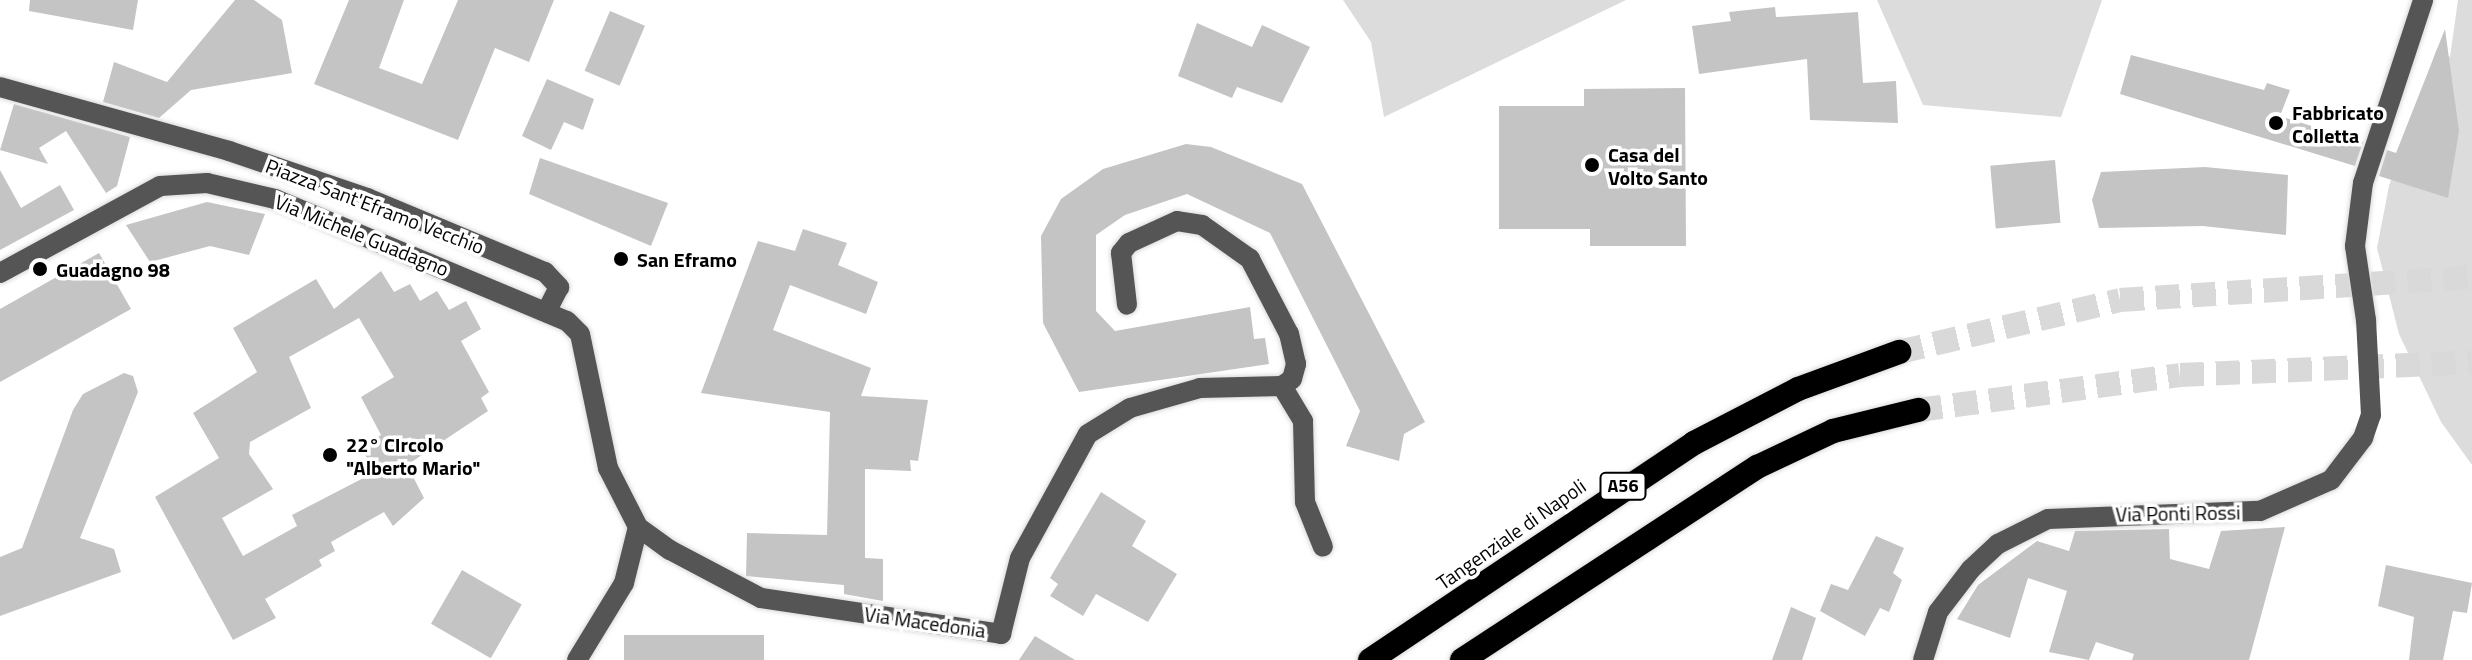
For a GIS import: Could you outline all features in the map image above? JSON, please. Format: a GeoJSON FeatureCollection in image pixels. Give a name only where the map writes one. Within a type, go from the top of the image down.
{"type":"FeatureCollection","features":[{"type":"Feature","properties":{"kind":"highway","name":"Tangenziale di Napoli"},"geometry":{"type":"LineString","coordinates":[[1370,660],[1694,443],[1798,389],[1899,352]]}},
{"type":"Feature","properties":{"kind":"highway","name":"A56"},"geometry":{"type":"LineString","coordinates":[[1462,660],[1757,467],[1833,431],[1918,410]]}},
{"type":"Feature","properties":{"kind":"street","name":"Via Ponti Rossi"},"geometry":{"type":"LineString","coordinates":[[1923,660],[1938,612],[1971,569],[1998,544],[2048,519],[2260,511],[2331,480],[2363,438],[2371,400],[2366,320],[2355,246],[2363,183],[2423,0]]}},
{"type":"Feature","properties":{"kind":"street","name":"Piazza Sant'Eframo Vecchio"},"geometry":{"type":"LineString","coordinates":[[0,87],[367,198],[545,272],[559,287],[548,309]]}},
{"type":"Feature","properties":{"kind":"street","name":"Via Michele Guadagno"},"geometry":{"type":"LineString","coordinates":[[0,273],[160,186],[207,183],[275,199],[548,309]]}},
{"type":"Feature","properties":{"kind":"street"},"geometry":{"type":"LineString","coordinates":[[1127,305],[1121,253],[1129,243],[1177,221],[1202,225],[1250,259],[1289,334],[1296,364],[1282,386],[1303,421],[1305,502],[1323,547]]}},
{"type":"Feature","properties":{"kind":"street"},"geometry":{"type":"LineString","coordinates":[[548,309],[580,334],[608,468],[638,527],[624,583],[577,660]]}},
{"type":"Feature","properties":{"kind":"street","name":"Via Macedonia"},"geometry":{"type":"LineString","coordinates":[[638,527],[761,598],[1001,634],[1020,558],[1088,434],[1130,408],[1200,388],[1282,386]]}},
{"type":"Feature","properties":{"kind":"shaded area"},"geometry":{"type":"Polygon","coordinates":[[[1343,0],[1626,0],[1384,117],[1371,42],[1343,0]]]}},
{"type":"Feature","properties":{"kind":"shaded area"},"geometry":{"type":"Polygon","coordinates":[[[1877,0],[2102,0],[2061,117],[1923,105],[1877,0]]]}},
{"type":"Feature","properties":{"kind":"shaded area"},"geometry":{"type":"Polygon","coordinates":[[[2458,0],[2472,0],[2472,465],[2441,422],[2399,334],[2377,248],[2389,186],[2437,48],[2450,57],[2458,0]]]}},
{"type":"Feature","properties":{"kind":"building"},"geometry":{"type":"Polygon","coordinates":[[[30,0],[138,0],[133,30],[29,11],[30,0]]]}},
{"type":"Feature","properties":{"kind":"building"},"geometry":{"type":"Polygon","coordinates":[[[235,0],[254,0],[282,20],[292,73],[191,90],[159,118],[103,102],[114,62],[167,82],[235,0]]]}},
{"type":"Feature","properties":{"kind":"building"},"geometry":{"type":"Polygon","coordinates":[[[349,0],[404,0],[379,68],[422,84],[458,0],[554,0],[529,62],[495,48],[458,140],[314,84],[349,0]]]}},
{"type":"Feature","properties":{"kind":"building"},"geometry":{"type":"Polygon","coordinates":[[[1775,7],[1776,17],[1858,12],[1863,83],[1896,81],[1898,123],[1810,120],[1807,59],[1699,74],[1692,26],[1731,21],[1729,12],[1775,7]]]}},
{"type":"Feature","properties":{"kind":"building"},"geometry":{"type":"Polygon","coordinates":[[[610,11],[645,26],[620,86],[585,71],[610,11]]]}},
{"type":"Feature","properties":{"kind":"building"},"geometry":{"type":"Polygon","coordinates":[[[1197,23],[1252,47],[1262,25],[1310,47],[1282,103],[1237,87],[1232,98],[1178,76],[1197,23]]]}},
{"type":"Feature","properties":{"kind":"building"},"geometry":{"type":"Polygon","coordinates":[[[2445,29],[2459,131],[2448,198],[2379,176],[2387,150],[2396,153],[2445,29]]]}},
{"type":"Feature","properties":{"kind":"building"},"geometry":{"type":"Polygon","coordinates":[[[2131,55],[2264,90],[2267,83],[2290,90],[2280,116],[2363,142],[2355,166],[2120,94],[2131,55]]]}},
{"type":"Feature","properties":{"kind":"building"},"geometry":{"type":"Polygon","coordinates":[[[547,79],[594,99],[583,130],[564,122],[551,150],[522,136],[547,79]]]}},
{"type":"Feature","properties":{"kind":"building","name":"Casa del Volto Santo"},"geometry":{"type":"Polygon","coordinates":[[[1685,88],[1686,246],[1590,246],[1590,229],[1499,229],[1499,106],[1584,106],[1584,89],[1685,88]]]}},
{"type":"Feature","properties":{"kind":"building"},"geometry":{"type":"Polygon","coordinates":[[[14,104],[130,137],[117,186],[106,193],[66,131],[39,148],[48,164],[0,150],[14,104]]]}},
{"type":"Feature","properties":{"kind":"building"},"geometry":{"type":"Polygon","coordinates":[[[1186,144],[1211,147],[1302,184],[1425,422],[1404,434],[1399,461],[1346,446],[1360,411],[1270,233],[1187,194],[1125,215],[1096,235],[1096,311],[1115,331],[1250,307],[1254,339],[1265,338],[1269,364],[1079,392],[1043,323],[1041,236],[1061,199],[1103,169],[1186,144]]]}},
{"type":"Feature","properties":{"kind":"building"},"geometry":{"type":"Polygon","coordinates":[[[540,158],[668,203],[651,246],[529,194],[540,158]]]}},
{"type":"Feature","properties":{"kind":"building"},"geometry":{"type":"Polygon","coordinates":[[[2055,160],[2060,223],[1996,228],[1990,166],[2055,160]]]}},
{"type":"Feature","properties":{"kind":"building"},"geometry":{"type":"Polygon","coordinates":[[[2205,167],[2288,175],[2286,235],[2203,226],[2099,228],[2092,200],[2101,172],[2205,167]]]}},
{"type":"Feature","properties":{"kind":"building"},"geometry":{"type":"Polygon","coordinates":[[[0,170],[21,208],[60,185],[74,210],[0,250],[0,170]]]}},
{"type":"Feature","properties":{"kind":"building"},"geometry":{"type":"Polygon","coordinates":[[[207,202],[265,214],[249,255],[210,246],[150,262],[126,225],[207,202]]]}},
{"type":"Feature","properties":{"kind":"building"},"geometry":{"type":"Polygon","coordinates":[[[803,229],[847,243],[838,265],[878,282],[866,314],[790,285],[773,330],[871,368],[861,396],[928,400],[918,461],[910,460],[911,471],[865,469],[865,558],[883,559],[883,601],[844,594],[844,585],[746,576],[747,533],[827,535],[830,412],[701,393],[758,241],[795,251],[803,229]]]}},
{"type":"Feature","properties":{"kind":"building"},"geometry":{"type":"Polygon","coordinates":[[[99,253],[131,309],[0,382],[0,309],[99,253]]]}},
{"type":"Feature","properties":{"kind":"building"},"geometry":{"type":"Polygon","coordinates":[[[381,271],[394,292],[410,284],[420,301],[437,291],[449,310],[466,301],[481,329],[461,341],[489,392],[481,398],[488,411],[407,465],[424,498],[393,526],[384,512],[331,542],[335,551],[319,560],[322,566],[265,599],[276,618],[233,640],[155,497],[219,458],[193,413],[257,372],[233,328],[316,279],[334,309],[381,271]],[[359,318],[289,357],[311,408],[250,442],[249,454],[273,489],[222,518],[243,556],[297,526],[292,515],[375,472],[361,448],[381,435],[361,397],[394,377],[359,318]]]}},
{"type":"Feature","properties":{"kind":"building"},"geometry":{"type":"Polygon","coordinates":[[[124,373],[133,376],[138,392],[80,538],[114,549],[121,572],[0,616],[0,557],[22,548],[73,410],[83,394],[124,373]]]}},
{"type":"Feature","properties":{"kind":"building"},"geometry":{"type":"Polygon","coordinates":[[[1101,492],[1146,521],[1132,546],[1177,574],[1148,622],[1096,594],[1083,616],[1050,596],[1058,584],[1050,578],[1101,492]]]}},
{"type":"Feature","properties":{"kind":"building"},"geometry":{"type":"Polygon","coordinates":[[[2285,527],[2249,660],[2132,660],[2134,654],[2096,642],[2089,660],[2049,652],[2067,591],[2028,578],[2010,638],[1957,619],[1978,585],[2037,541],[2069,551],[2075,531],[2169,529],[2170,559],[2209,569],[2221,531],[2285,527]]]}},
{"type":"Feature","properties":{"kind":"building"},"geometry":{"type":"Polygon","coordinates":[[[1876,536],[1904,548],[1893,573],[1902,580],[1889,612],[1880,608],[1865,636],[1820,611],[1831,584],[1848,590],[1876,536]]]}},
{"type":"Feature","properties":{"kind":"building"},"geometry":{"type":"Polygon","coordinates":[[[2386,565],[2472,583],[2467,613],[2453,611],[2443,660],[2409,660],[2414,617],[2378,606],[2386,565]]]}},
{"type":"Feature","properties":{"kind":"building"},"geometry":{"type":"Polygon","coordinates":[[[462,570],[522,604],[491,658],[431,624],[462,570]]]}},
{"type":"Feature","properties":{"kind":"building"},"geometry":{"type":"Polygon","coordinates":[[[1791,607],[1816,618],[1802,660],[1772,660],[1791,607]]]}},
{"type":"Feature","properties":{"kind":"building"},"geometry":{"type":"Polygon","coordinates":[[[624,635],[764,635],[764,660],[624,660],[624,635]]]}},
{"type":"Feature","properties":{"kind":"building"},"geometry":{"type":"Polygon","coordinates":[[[1035,636],[1075,660],[1019,660],[1035,636]]]}},
{"type":"Feature","properties":{"kind":"tunnel"},"geometry":{"type":"LineString","coordinates":[[1899,352],[2120,300],[2472,277]]}},
{"type":"Feature","properties":{"kind":"tunnel"},"geometry":{"type":"LineString","coordinates":[[1918,410],[2180,375],[2472,362]]}},
{"type":"Feature","properties":{"kind":"place","name":"Fabbricato Colletta"},"geometry":{"type":"Point","coordinates":[2276,123]}},
{"type":"Feature","properties":{"kind":"place","name":"Casa del Volto Santo"},"geometry":{"type":"Point","coordinates":[1592,165]}},
{"type":"Feature","properties":{"kind":"place","name":"San Eframo"},"geometry":{"type":"Point","coordinates":[621,259]}},
{"type":"Feature","properties":{"kind":"place","name":"Guadagno 98"},"geometry":{"type":"Point","coordinates":[40,269]}},
{"type":"Feature","properties":{"kind":"place","name":"22° CIrcolo \"Alberto Mario\""},"geometry":{"type":"Point","coordinates":[330,455]}}]}
